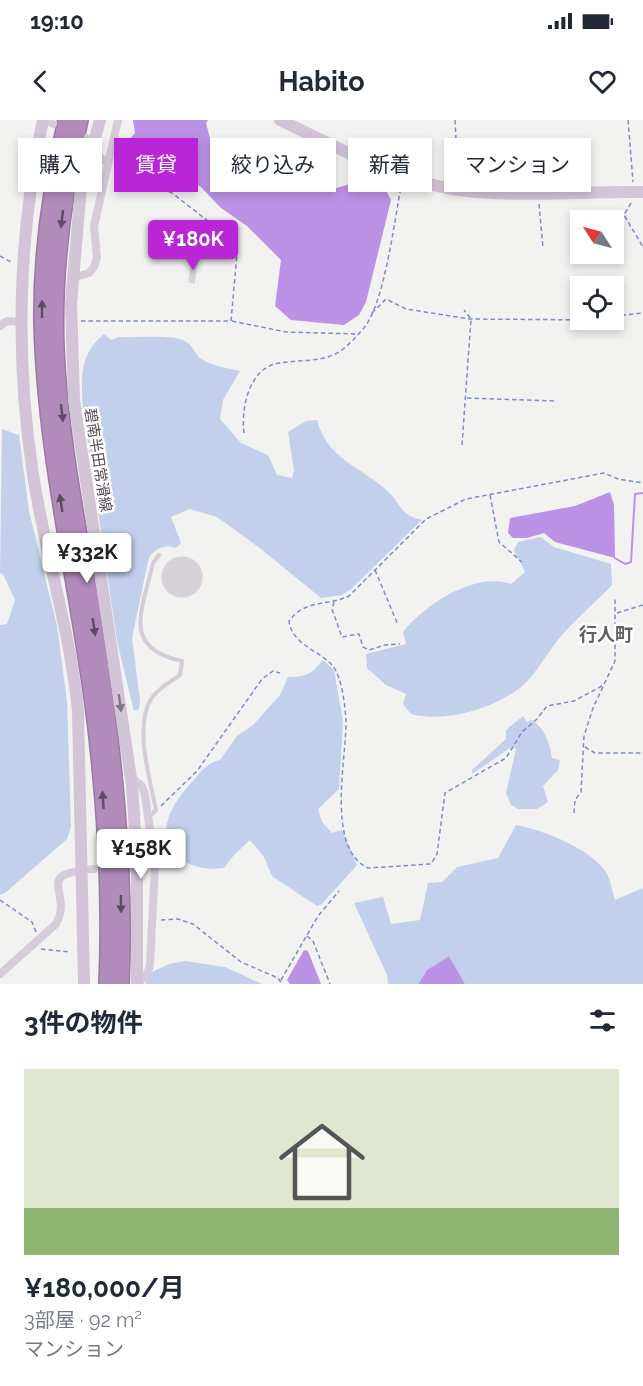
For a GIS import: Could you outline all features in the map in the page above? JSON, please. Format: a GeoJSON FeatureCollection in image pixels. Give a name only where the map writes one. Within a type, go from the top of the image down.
{"type":"FeatureCollection","features":[{"type":"Feature","properties":{"kind":"highway"},"geometry":{"type":"LineString","coordinates":[[80,120],[61,223],[56,288],[56,351],[75,510],[114,768],[121,876],[121,984]]}},
{"type":"Feature","properties":{"kind":"highway"},"geometry":{"type":"LineString","coordinates":[[52,121],[42,287],[44,353],[54,456],[91,693],[102,781],[107,878],[107,984]]}},
{"type":"Feature","properties":{"kind":"main road","name":"碧南半田常滑線"},"geometry":{"type":"LineString","coordinates":[[100,120],[81,187],[72,278],[71,356],[78,438],[131,777],[137,862],[137,984]]}},
{"type":"Feature","properties":{"kind":"main road"},"geometry":{"type":"LineString","coordinates":[[281,120],[348,150]]}},
{"type":"Feature","properties":{"kind":"main road"},"geometry":{"type":"LineString","coordinates":[[52,121],[23,268],[22,322],[33,473],[49,560],[74,668],[88,870],[84,984]]}},
{"type":"Feature","properties":{"kind":"main road"},"geometry":{"type":"LineString","coordinates":[[511,192],[640,192]]}},
{"type":"Feature","properties":{"kind":"street"},"geometry":{"type":"LineString","coordinates":[[72,278],[89,273],[97,258],[94,225],[118,120]]}},
{"type":"Feature","properties":{"kind":"street"},"geometry":{"type":"LineString","coordinates":[[102,159],[108,163]]}},
{"type":"Feature","properties":{"kind":"street"},"geometry":{"type":"LineString","coordinates":[[0,327],[7,321],[22,322]]}},
{"type":"Feature","properties":{"kind":"street"},"geometry":{"type":"LineString","coordinates":[[131,777],[142,786],[155,866],[148,972],[137,984]]}},
{"type":"Feature","properties":{"kind":"street"},"geometry":{"type":"LineString","coordinates":[[145,867],[155,866]]}},
{"type":"Feature","properties":{"kind":"street"},"geometry":{"type":"LineString","coordinates":[[0,974],[56,924],[61,913],[58,881],[67,872],[88,870]]}},
{"type":"Feature","properties":{"kind":"lane"},"geometry":{"type":"LineString","coordinates":[[148,818],[156,810],[145,757],[144,720],[150,700],[180,675],[182,661],[162,657],[153,652],[142,639],[141,620],[153,563],[159,555]]}},
{"type":"Feature","properties":{"kind":"path"},"geometry":{"type":"LineString","coordinates":[[454,120],[455,138]]}},
{"type":"Feature","properties":{"kind":"path"},"geometry":{"type":"LineString","coordinates":[[628,120],[640,192],[626,207],[624,214],[643,247]]}},
{"type":"Feature","properties":{"kind":"path"},"geometry":{"type":"LineString","coordinates":[[108,163],[120,172],[172,193],[231,238],[237,246],[231,321]]}},
{"type":"Feature","properties":{"kind":"path"},"geometry":{"type":"LineString","coordinates":[[372,314],[384,270],[399,192]]}},
{"type":"Feature","properties":{"kind":"path"},"geometry":{"type":"LineString","coordinates":[[538,193],[543,248]]}},
{"type":"Feature","properties":{"kind":"path"},"geometry":{"type":"LineString","coordinates":[[0,256],[23,268]]}},
{"type":"Feature","properties":{"kind":"path"},"geometry":{"type":"LineString","coordinates":[[244,433],[242,414],[249,388],[263,369],[276,363],[316,360],[334,355],[358,334],[386,299],[406,309],[471,318],[570,319]]}},
{"type":"Feature","properties":{"kind":"path"},"geometry":{"type":"LineString","coordinates":[[462,445],[471,318],[464,310]]}},
{"type":"Feature","properties":{"kind":"path"},"geometry":{"type":"LineString","coordinates":[[624,315],[643,313]]}},
{"type":"Feature","properties":{"kind":"path"},"geometry":{"type":"LineString","coordinates":[[79,321],[231,321],[286,332],[358,334]]}},
{"type":"Feature","properties":{"kind":"path"},"geometry":{"type":"LineString","coordinates":[[467,399],[556,401]]}},
{"type":"Feature","properties":{"kind":"path"},"geometry":{"type":"LineString","coordinates":[[602,686],[574,701],[547,706],[537,719],[522,732],[506,758],[444,793],[437,854],[431,864],[368,868],[355,858],[345,834],[341,795],[346,720],[336,671],[323,657],[300,642],[289,625],[290,619],[306,606],[320,602],[334,602],[349,596],[426,519],[466,499],[604,473],[618,479],[643,483]]}},
{"type":"Feature","properties":{"kind":"path"},"geometry":{"type":"LineString","coordinates":[[490,495],[499,542],[522,562]]}},
{"type":"Feature","properties":{"kind":"path"},"geometry":{"type":"LineString","coordinates":[[375,569],[398,625]]}},
{"type":"Feature","properties":{"kind":"path"},"geometry":{"type":"LineString","coordinates":[[574,813],[574,800],[581,792],[584,746],[589,719],[615,661],[615,598]]}},
{"type":"Feature","properties":{"kind":"path"},"geometry":{"type":"LineString","coordinates":[[334,602],[332,609],[342,637],[359,634],[363,647],[369,650],[385,645],[400,644]]}},
{"type":"Feature","properties":{"kind":"path"},"geometry":{"type":"LineString","coordinates":[[616,613],[643,605]]}},
{"type":"Feature","properties":{"kind":"path"},"geometry":{"type":"LineString","coordinates":[[156,810],[197,771],[262,679],[273,670],[280,673]]}},
{"type":"Feature","properties":{"kind":"path"},"geometry":{"type":"LineString","coordinates":[[584,746],[596,753],[643,753]]}},
{"type":"Feature","properties":{"kind":"path"},"geometry":{"type":"LineString","coordinates":[[282,984],[281,980],[307,935],[339,891]]}},
{"type":"Feature","properties":{"kind":"path"},"geometry":{"type":"LineString","coordinates":[[0,900],[32,922],[37,949],[70,952]]}},
{"type":"Feature","properties":{"kind":"path"},"geometry":{"type":"LineString","coordinates":[[152,921],[186,920],[248,966],[281,980]]}},
{"type":"Feature","properties":{"kind":"path"},"geometry":{"type":"LineString","coordinates":[[307,935],[314,941],[330,984]]}},
{"type":"Feature","properties":{"kind":"shaded area"},"geometry":{"type":"Polygon","coordinates":[[[133,120],[208,120],[206,123],[210,138],[210,192],[336,192],[336,188],[348,185],[348,192],[387,192],[391,200],[366,302],[359,315],[344,325],[291,320],[275,306],[281,260],[247,226],[221,208],[198,185],[198,138],[131,138],[135,133],[133,120]]]}},
{"type":"Feature","properties":{"kind":"shaded area"},"geometry":{"type":"Polygon","coordinates":[[[104,334],[111,340],[119,337],[179,339],[188,343],[205,361],[240,371],[223,400],[220,419],[241,443],[268,455],[277,475],[292,478],[294,471],[288,432],[306,421],[317,420],[328,444],[344,460],[390,493],[408,515],[422,520],[351,589],[342,595],[321,598],[217,517],[190,509],[171,517],[181,543],[176,548],[168,546],[161,548],[149,557],[132,638],[140,700],[139,709],[134,711],[117,641],[83,409],[83,368],[90,350],[104,334]]]}},
{"type":"Feature","properties":{"kind":"shaded area"},"geometry":{"type":"Polygon","coordinates":[[[2,429],[19,435],[29,511],[57,626],[67,701],[71,827],[67,839],[0,895],[0,625],[7,624],[15,600],[3,574],[0,573],[2,429]]]}},
{"type":"Feature","properties":{"kind":"shaded area"},"geometry":{"type":"Polygon","coordinates":[[[610,492],[614,505],[615,558],[555,542],[544,533],[527,538],[513,538],[508,533],[510,518],[575,506],[610,492]]]}},
{"type":"Feature","properties":{"kind":"shaded area"},"geometry":{"type":"Polygon","coordinates":[[[541,537],[554,547],[611,564],[612,585],[563,634],[525,683],[509,696],[482,708],[453,715],[438,717],[411,714],[403,704],[406,694],[386,685],[367,668],[366,654],[406,644],[403,632],[424,611],[451,593],[482,582],[497,581],[511,584],[525,572],[514,550],[518,542],[541,537]]]}},
{"type":"Feature","properties":{"kind":"shaded area"},"geometry":{"type":"Polygon","coordinates":[[[323,660],[334,670],[343,721],[339,789],[318,809],[322,822],[332,833],[342,830],[357,865],[322,904],[317,906],[272,876],[264,857],[250,840],[224,868],[205,868],[195,866],[178,857],[171,850],[166,831],[174,805],[201,771],[211,763],[220,760],[237,736],[253,725],[280,695],[288,677],[308,674],[323,660]]]}},
{"type":"Feature","properties":{"kind":"shaded area"},"geometry":{"type":"Polygon","coordinates":[[[523,716],[527,722],[532,720],[541,728],[552,758],[560,760],[558,770],[543,786],[548,802],[537,809],[518,809],[511,805],[506,793],[516,749],[513,746],[472,774],[472,770],[506,739],[506,730],[523,716]]]}},
{"type":"Feature","properties":{"kind":"shaded area"},"geometry":{"type":"Polygon","coordinates":[[[516,825],[551,835],[596,861],[606,872],[615,900],[643,888],[643,984],[465,984],[449,956],[427,970],[418,984],[388,984],[387,975],[354,903],[383,897],[391,924],[420,920],[428,883],[442,882],[457,867],[498,858],[516,825]]]}},
{"type":"Feature","properties":{"kind":"shaded area"},"geometry":{"type":"Polygon","coordinates":[[[304,950],[308,951],[321,984],[290,984],[287,980],[304,950]]]}},
{"type":"Feature","properties":{"kind":"shaded area"},"geometry":{"type":"Polygon","coordinates":[[[449,956],[465,984],[418,984],[427,970],[449,956]]]}},
{"type":"Feature","properties":{"kind":"shaded area"},"geometry":{"type":"Polygon","coordinates":[[[185,961],[225,967],[262,984],[145,984],[148,974],[169,964],[185,961]]]}},
{"type":"Feature","properties":{"kind":"building"},"geometry":{"type":"Polygon","coordinates":[[[192,259],[197,260],[194,283],[189,282],[192,259]]]}},
{"type":"Feature","properties":{"kind":"building"},"geometry":{"type":"Polygon","coordinates":[[[182,557],[196,563],[202,577],[196,591],[182,597],[168,591],[162,577],[168,563],[182,557]]]}},
{"type":"Feature","properties":{"kind":"waterway"},"geometry":{"type":"LineString","coordinates":[[615,558],[625,564],[631,562],[635,494],[643,493]]}},
{"type":"Feature","properties":{"kind":"tunnel"},"geometry":{"type":"LineString","coordinates":[[118,868],[145,867]]}},
{"type":"Feature","properties":{"kind":"district","name":"行人町"},"geometry":{"type":"Point","coordinates":[606,635]}}]}
